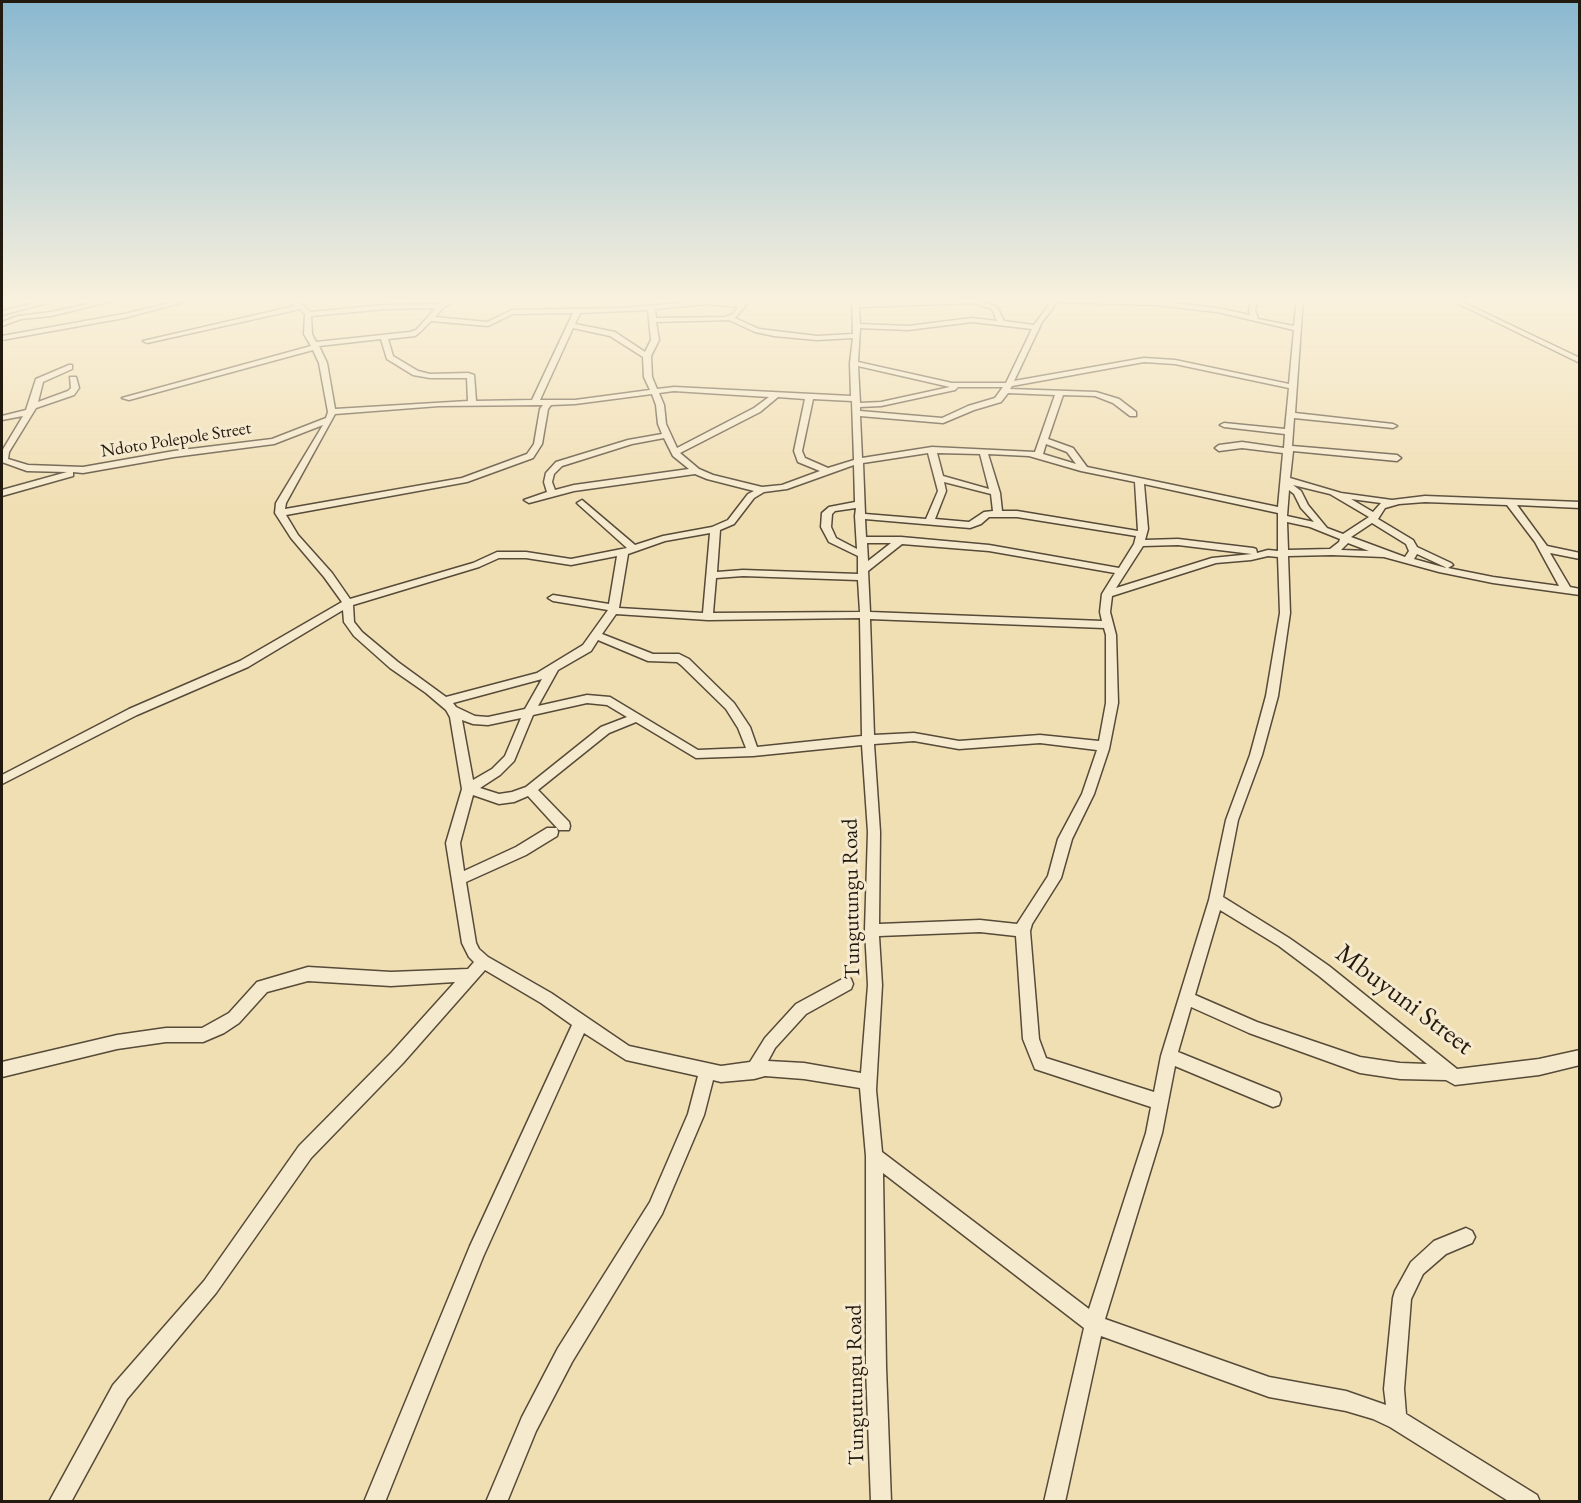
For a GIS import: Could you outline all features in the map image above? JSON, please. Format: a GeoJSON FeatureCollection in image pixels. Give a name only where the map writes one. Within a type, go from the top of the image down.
{"type":"FeatureCollection","features":[{"type":"Feature","properties":{"kind":"street","name":"Ndoto Polepole Street"},"geometry":{"type":"LineString","coordinates":[[69,368],[42,378],[36,386],[31,409],[5,452],[4,460],[27,468],[83,470],[174,454],[256,445],[274,441],[331,416],[472,403],[536,401],[549,404],[592,401],[674,388],[809,397],[856,406]]}},
{"type":"Feature","properties":{"kind":"street"},"geometry":{"type":"LineString","coordinates":[[126,398],[235,368]]}},
{"type":"Feature","properties":{"kind":"street"},"geometry":{"type":"LineString","coordinates":[[323,368],[328,382],[331,416],[281,503],[280,513],[294,536],[328,575],[348,603],[349,622],[358,633],[394,666],[448,706],[480,721],[528,714],[555,705],[596,699],[610,701],[696,754],[753,752],[914,737],[943,744],[978,745],[1040,739],[1103,746]]}},
{"type":"Feature","properties":{"kind":"street"},"geometry":{"type":"LineString","coordinates":[[409,368],[430,376],[468,375],[471,377],[472,403]]}},
{"type":"Feature","properties":{"kind":"street"},"geometry":{"type":"LineString","coordinates":[[536,401],[552,368]]}},
{"type":"Feature","properties":{"kind":"street"},"geometry":{"type":"LineString","coordinates":[[648,368],[652,391],[660,405],[662,424],[675,452],[696,471]]}},
{"type":"Feature","properties":{"kind":"street","name":"Tungutungu Road"},"geometry":{"type":"LineString","coordinates":[[854,368],[866,615],[868,741],[874,832],[872,930],[875,985],[869,1082],[874,1156],[876,1366],[881,1502]]}},
{"type":"Feature","properties":{"kind":"street"},"geometry":{"type":"LineString","coordinates":[[877,368],[962,387]]}},
{"type":"Feature","properties":{"kind":"street"},"geometry":{"type":"LineString","coordinates":[[856,406],[943,421],[971,408],[998,400],[1016,368]]}},
{"type":"Feature","properties":{"kind":"street"},"geometry":{"type":"LineString","coordinates":[[1007,387],[1102,368]]}},
{"type":"Feature","properties":{"kind":"street"},"geometry":{"type":"LineString","coordinates":[[1204,368],[1293,387]]}},
{"type":"Feature","properties":{"kind":"street"},"geometry":{"type":"LineString","coordinates":[[1054,1502],[1094,1324],[1154,1133],[1169,1056],[1216,900],[1232,820],[1256,755],[1272,696],[1285,613],[1280,554],[1294,368]]}},
{"type":"Feature","properties":{"kind":"street"},"geometry":{"type":"LineString","coordinates":[[2,418],[71,393],[75,388],[73,379]]}},
{"type":"Feature","properties":{"kind":"street"},"geometry":{"type":"LineString","coordinates":[[856,406],[881,404],[962,387],[1007,387],[1105,396],[1133,414]]}},
{"type":"Feature","properties":{"kind":"street"},"geometry":{"type":"LineString","coordinates":[[1038,455],[1060,393]]}},
{"type":"Feature","properties":{"kind":"street"},"geometry":{"type":"LineString","coordinates":[[675,452],[758,410],[775,396]]}},
{"type":"Feature","properties":{"kind":"street"},"geometry":{"type":"LineString","coordinates":[[809,397],[798,451],[801,460],[827,471]]}},
{"type":"Feature","properties":{"kind":"street"},"geometry":{"type":"LineString","coordinates":[[280,513],[464,480],[530,456],[538,444],[544,409],[549,404]]}},
{"type":"Feature","properties":{"kind":"street"},"geometry":{"type":"LineString","coordinates":[[1291,415],[1393,426]]}},
{"type":"Feature","properties":{"kind":"street"},"geometry":{"type":"LineString","coordinates":[[1224,425],[1289,432]]}},
{"type":"Feature","properties":{"kind":"street"},"geometry":{"type":"LineString","coordinates":[[552,494],[548,482],[550,473],[559,464],[631,442],[668,435]]}},
{"type":"Feature","properties":{"kind":"street"},"geometry":{"type":"LineString","coordinates":[[1044,440],[1070,450],[1084,469]]}},
{"type":"Feature","properties":{"kind":"street"},"geometry":{"type":"LineString","coordinates":[[1219,448],[1242,445],[1397,458]]}},
{"type":"Feature","properties":{"kind":"street"},"geometry":{"type":"LineString","coordinates":[[929,522],[942,491],[932,450]]}},
{"type":"Feature","properties":{"kind":"street"},"geometry":{"type":"LineString","coordinates":[[2,780],[134,712],[244,664],[348,603],[476,565],[497,555],[526,555],[571,562],[628,550],[663,538],[715,529],[731,522],[751,496],[762,490],[784,487],[859,461],[932,450],[1038,455],[1084,469],[1282,514],[1389,556],[1408,561],[1461,573],[1580,592]]}},
{"type":"Feature","properties":{"kind":"street"},"geometry":{"type":"LineString","coordinates":[[983,451],[996,493],[998,513]]}},
{"type":"Feature","properties":{"kind":"street"},"geometry":{"type":"LineString","coordinates":[[2,493],[83,470]]}},
{"type":"Feature","properties":{"kind":"street"},"geometry":{"type":"LineString","coordinates":[[529,500],[611,482],[696,471],[762,490]]}},
{"type":"Feature","properties":{"kind":"street"},"geometry":{"type":"LineString","coordinates":[[940,478],[996,493]]}},
{"type":"Feature","properties":{"kind":"street"},"geometry":{"type":"LineString","coordinates":[[1138,480],[1142,494],[1141,538],[1107,594],[1105,612],[1113,664],[1112,703],[1103,746],[1088,794],[1065,839],[1054,878],[1030,913],[1023,931],[1031,1039],[1035,1054],[1041,1064],[1161,1102]]}},
{"type":"Feature","properties":{"kind":"street"},"geometry":{"type":"LineString","coordinates":[[1286,482],[1340,495],[1389,502],[1425,499],[1580,506]]}},
{"type":"Feature","properties":{"kind":"street"},"geometry":{"type":"LineString","coordinates":[[1286,482],[1325,529]]}},
{"type":"Feature","properties":{"kind":"street"},"geometry":{"type":"LineString","coordinates":[[1340,495],[1404,538],[1413,549],[1461,573]]}},
{"type":"Feature","properties":{"kind":"street"},"geometry":{"type":"LineString","coordinates":[[1332,552],[1343,543],[1345,537],[1374,518],[1382,506],[1389,502]]}},
{"type":"Feature","properties":{"kind":"street"},"geometry":{"type":"LineString","coordinates":[[582,503],[628,550]]}},
{"type":"Feature","properties":{"kind":"street"},"geometry":{"type":"LineString","coordinates":[[1511,504],[1542,548],[1566,590]]}},
{"type":"Feature","properties":{"kind":"street"},"geometry":{"type":"LineString","coordinates":[[863,567],[832,540],[826,527],[827,513],[832,509],[860,510],[929,522],[970,525],[978,522],[987,514],[998,513],[1141,538],[1280,554]]}},
{"type":"Feature","properties":{"kind":"street"},"geometry":{"type":"LineString","coordinates":[[708,617],[715,529]]}},
{"type":"Feature","properties":{"kind":"street"},"geometry":{"type":"LineString","coordinates":[[862,540],[901,540],[989,548],[1121,571]]}},
{"type":"Feature","properties":{"kind":"street"},"geometry":{"type":"LineString","coordinates":[[710,575],[863,567],[901,540]]}},
{"type":"Feature","properties":{"kind":"street"},"geometry":{"type":"LineString","coordinates":[[1542,548],[1580,556]]}},
{"type":"Feature","properties":{"kind":"street"},"geometry":{"type":"LineString","coordinates":[[1408,561],[1413,549]]}},
{"type":"Feature","properties":{"kind":"street"},"geometry":{"type":"LineString","coordinates":[[448,706],[526,682],[554,669],[587,648],[613,609],[628,550]]}},
{"type":"Feature","properties":{"kind":"street"},"geometry":{"type":"LineString","coordinates":[[1107,594],[1215,560],[1332,552],[1389,556]]}},
{"type":"Feature","properties":{"kind":"street"},"geometry":{"type":"LineString","coordinates":[[554,598],[613,609],[708,617],[866,615],[1108,625]]}},
{"type":"Feature","properties":{"kind":"street"},"geometry":{"type":"LineString","coordinates":[[597,636],[652,658],[679,658],[686,662],[730,706],[747,733],[753,752]]}},
{"type":"Feature","properties":{"kind":"street"},"geometry":{"type":"LineString","coordinates":[[468,789],[496,772],[510,758],[528,714],[554,669]]}},
{"type":"Feature","properties":{"kind":"street"},"geometry":{"type":"LineString","coordinates":[[448,706],[456,717],[468,789],[453,843],[458,880],[469,943],[483,962],[546,998],[626,1053],[721,1074],[765,1068],[804,1071],[869,1082]]}},
{"type":"Feature","properties":{"kind":"street"},"geometry":{"type":"LineString","coordinates":[[468,789],[500,799],[514,797],[530,790],[605,730],[637,717]]}},
{"type":"Feature","properties":{"kind":"street"},"geometry":{"type":"LineString","coordinates":[[458,880],[521,851],[558,829],[530,790]]}},
{"type":"Feature","properties":{"kind":"street","name":"Mbuyuni Street"},"geometry":{"type":"LineString","coordinates":[[1216,900],[1284,942],[1324,971],[1385,1018],[1448,1072],[1460,1078],[1539,1067],[1580,1057]]}},
{"type":"Feature","properties":{"kind":"street"},"geometry":{"type":"LineString","coordinates":[[872,930],[980,926],[1023,931]]}},
{"type":"Feature","properties":{"kind":"street"},"geometry":{"type":"LineString","coordinates":[[59,1502],[120,1392],[210,1287],[305,1152],[397,1058],[483,962]]}},
{"type":"Feature","properties":{"kind":"street"},"geometry":{"type":"LineString","coordinates":[[2,1068],[117,1042],[166,1035],[203,1035],[234,1018],[262,987],[308,974],[384,979],[470,975]]}},
{"type":"Feature","properties":{"kind":"street"},"geometry":{"type":"LineString","coordinates":[[754,1071],[770,1043],[801,1009],[846,984]]}},
{"type":"Feature","properties":{"kind":"street"},"geometry":{"type":"LineString","coordinates":[[1186,998],[1274,1036],[1360,1065],[1400,1071],[1448,1072]]}},
{"type":"Feature","properties":{"kind":"street"},"geometry":{"type":"LineString","coordinates":[[374,1502],[476,1252],[579,1027]]}},
{"type":"Feature","properties":{"kind":"street"},"geometry":{"type":"LineString","coordinates":[[1169,1056],[1273,1099]]}},
{"type":"Feature","properties":{"kind":"street"},"geometry":{"type":"LineString","coordinates":[[496,1502],[529,1424],[565,1355],[656,1208],[696,1114],[707,1071]]}},
{"type":"Feature","properties":{"kind":"street"},"geometry":{"type":"LineString","coordinates":[[874,1156],[1094,1324],[1269,1387],[1346,1401],[1397,1420],[1530,1502]]}},
{"type":"Feature","properties":{"kind":"street"},"geometry":{"type":"LineString","coordinates":[[1397,1420],[1394,1389],[1402,1298],[1417,1268],[1440,1247],[1466,1237]]}}]}
